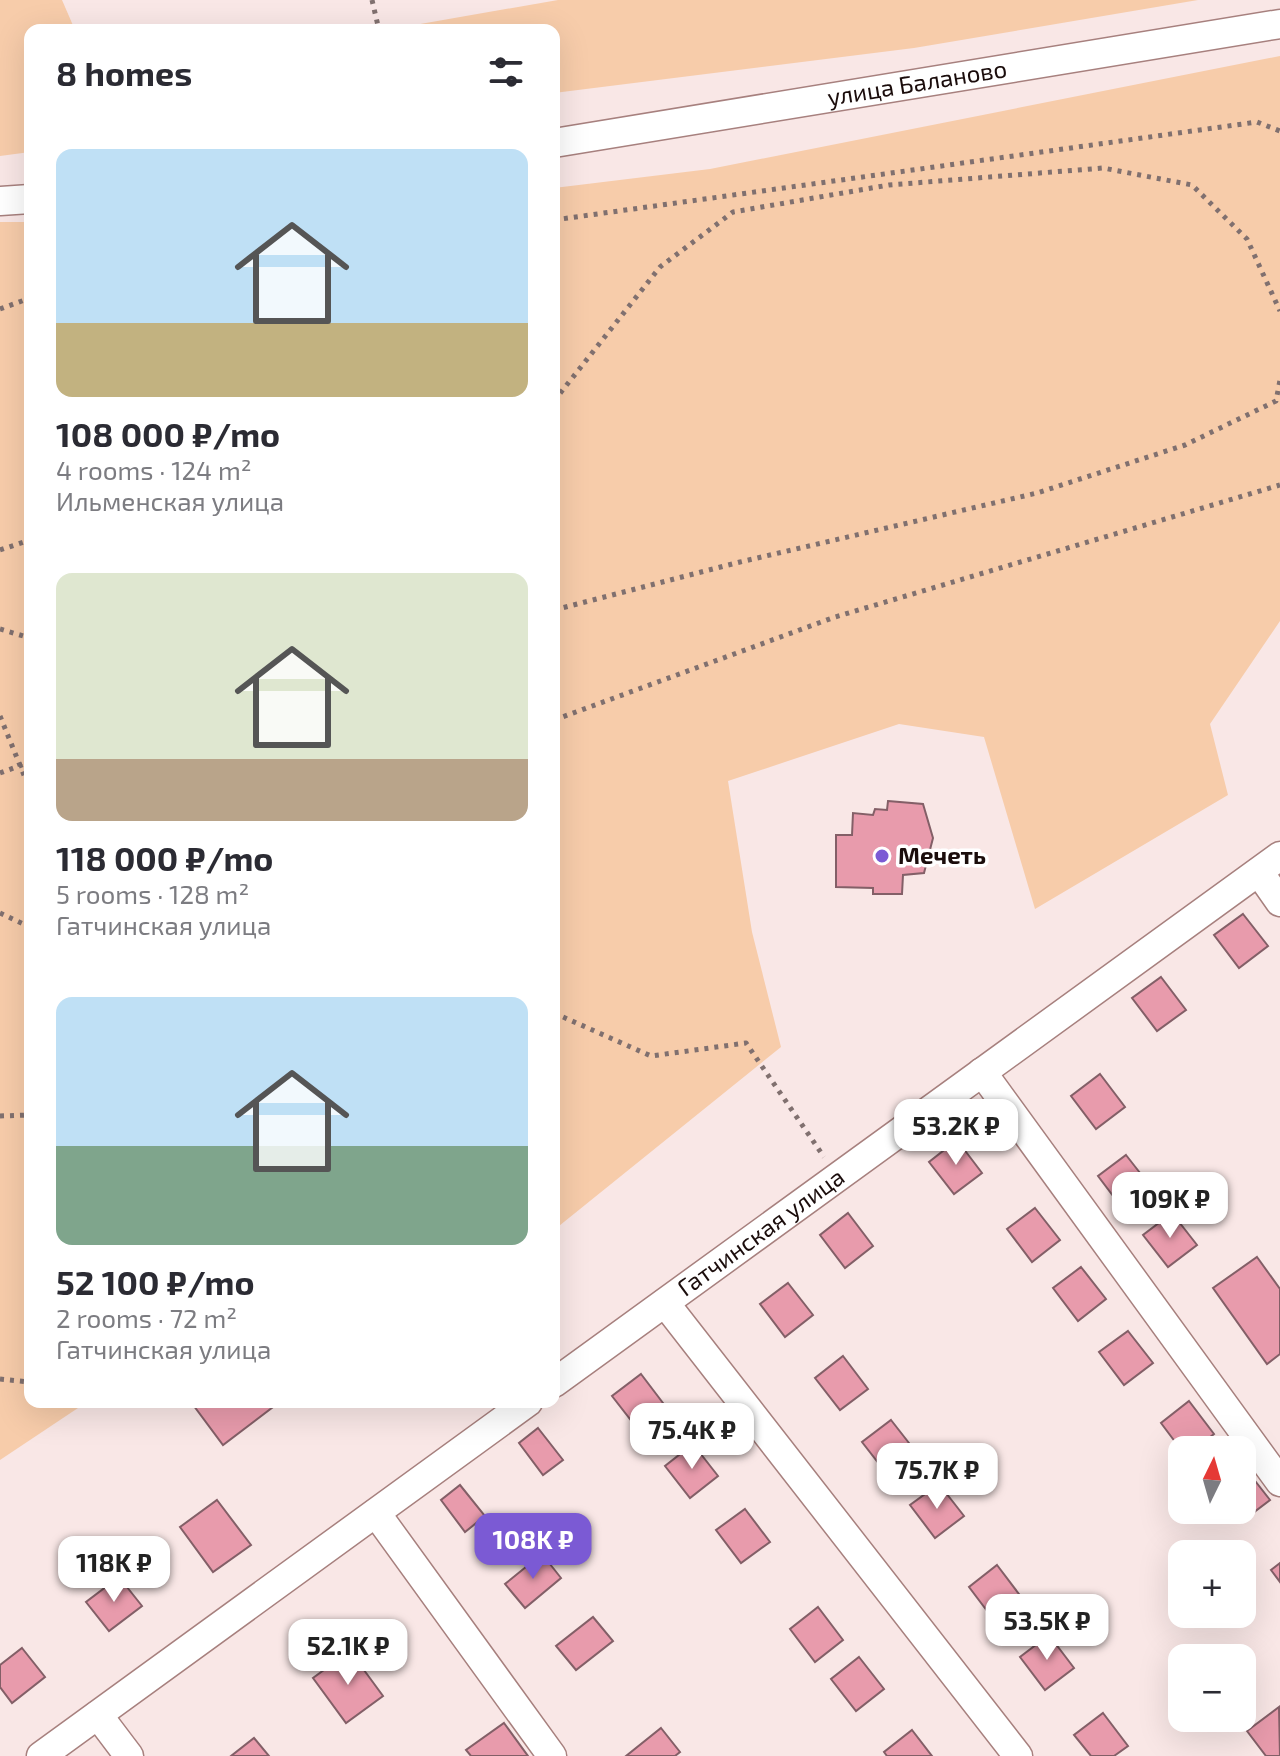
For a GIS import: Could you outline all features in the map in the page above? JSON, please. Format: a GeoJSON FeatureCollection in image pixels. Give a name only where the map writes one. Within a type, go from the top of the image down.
{"type":"FeatureCollection","features":[{"type":"Feature","properties":{"kind":"street","name":"улица Баланово"},"geometry":{"type":"LineString","coordinates":[[560,142],[1280,24]]}},
{"type":"Feature","properties":{"kind":"street"},"geometry":{"type":"LineString","coordinates":[[0,201],[24,199]]}},
{"type":"Feature","properties":{"kind":"street"},"geometry":{"type":"LineString","coordinates":[[1269,864],[1280,902]]}},
{"type":"Feature","properties":{"kind":"street","name":"Гатчинская улица"},"geometry":{"type":"LineString","coordinates":[[560,1379],[1269,864]]}},
{"type":"Feature","properties":{"kind":"street"},"geometry":{"type":"LineString","coordinates":[[982,1072],[1280,1482]]}},
{"type":"Feature","properties":{"kind":"street"},"geometry":{"type":"LineString","coordinates":[[665,1303],[1018,1756]]}},
{"type":"Feature","properties":{"kind":"street"},"geometry":{"type":"LineString","coordinates":[[41,1756],[520,1408]]}},
{"type":"Feature","properties":{"kind":"street"},"geometry":{"type":"LineString","coordinates":[[376,1513],[552,1756]]}},
{"type":"Feature","properties":{"kind":"street"},"geometry":{"type":"LineString","coordinates":[[98,1715],[129,1756]]}},
{"type":"Feature","properties":{"kind":"path"},"geometry":{"type":"LineString","coordinates":[[372,0],[378,24]]}},
{"type":"Feature","properties":{"kind":"path"},"geometry":{"type":"LineString","coordinates":[[560,219],[1257,122],[1280,131]]}},
{"type":"Feature","properties":{"kind":"path"},"geometry":{"type":"LineString","coordinates":[[560,393],[660,267],[733,212],[889,185],[1103,168],[1192,185],[1247,239],[1280,311]]}},
{"type":"Feature","properties":{"kind":"path"},"geometry":{"type":"LineString","coordinates":[[0,309],[24,300]]}},
{"type":"Feature","properties":{"kind":"path"},"geometry":{"type":"LineString","coordinates":[[560,608],[740,562],[1037,493],[1185,445],[1276,401],[1280,380]]}},
{"type":"Feature","properties":{"kind":"path"},"geometry":{"type":"LineString","coordinates":[[560,718],[835,617],[1280,485]]}},
{"type":"Feature","properties":{"kind":"path"},"geometry":{"type":"LineString","coordinates":[[0,550],[24,542]]}},
{"type":"Feature","properties":{"kind":"path"},"geometry":{"type":"LineString","coordinates":[[0,629],[24,636]]}},
{"type":"Feature","properties":{"kind":"path"},"geometry":{"type":"LineString","coordinates":[[0,716],[24,775]]}},
{"type":"Feature","properties":{"kind":"path"},"geometry":{"type":"LineString","coordinates":[[0,773],[24,764]]}},
{"type":"Feature","properties":{"kind":"path"},"geometry":{"type":"LineString","coordinates":[[0,913],[24,924]]}},
{"type":"Feature","properties":{"kind":"path"},"geometry":{"type":"LineString","coordinates":[[560,1016],[651,1056],[746,1043],[838,1177]]}},
{"type":"Feature","properties":{"kind":"path"},"geometry":{"type":"LineString","coordinates":[[0,1116],[24,1115]]}},
{"type":"Feature","properties":{"kind":"path"},"geometry":{"type":"LineString","coordinates":[[0,1379],[24,1381]]}},
{"type":"Feature","properties":{"kind":"shaded area"},"geometry":{"type":"Polygon","coordinates":[[[0,0],[62,0],[72,24],[24,24],[24,153],[0,156],[0,0]]]}},
{"type":"Feature","properties":{"kind":"shaded area"},"geometry":{"type":"Polygon","coordinates":[[[558,0],[1198,0],[914,48],[560,92],[560,24],[420,24],[558,0]]]}},
{"type":"Feature","properties":{"kind":"shaded area"},"geometry":{"type":"Polygon","coordinates":[[[1280,56],[1280,621],[1210,724],[1228,795],[1035,909],[984,737],[899,724],[728,781],[752,932],[781,1047],[560,1225],[560,187],[710,169],[1280,56]]]}},
{"type":"Feature","properties":{"kind":"shaded area"},"geometry":{"type":"Polygon","coordinates":[[[0,222],[24,222],[24,1408],[78,1408],[0,1460],[0,222]]]}},
{"type":"Feature","properties":{"kind":"building","name":"Мечеть"},"geometry":{"type":"Polygon","coordinates":[[[888,801],[923,804],[933,838],[924,873],[903,875],[902,894],[873,894],[873,888],[836,887],[836,835],[852,835],[853,813],[873,815],[875,809],[887,810],[888,801]]]}},
{"type":"Feature","properties":{"kind":"building"},"geometry":{"type":"Polygon","coordinates":[[[1243,914],[1268,946],[1239,968],[1214,935],[1243,914]]]}},
{"type":"Feature","properties":{"kind":"building"},"geometry":{"type":"Polygon","coordinates":[[[1161,977],[1186,1010],[1157,1031],[1132,998],[1161,977]]]}},
{"type":"Feature","properties":{"kind":"building"},"geometry":{"type":"Polygon","coordinates":[[[1100,1074],[1125,1107],[1096,1129],[1071,1096],[1100,1074]]]}},
{"type":"Feature","properties":{"kind":"building"},"geometry":{"type":"Polygon","coordinates":[[[957,1140],[982,1173],[954,1194],[929,1162],[957,1140]]]}},
{"type":"Feature","properties":{"kind":"building"},"geometry":{"type":"Polygon","coordinates":[[[1126,1155],[1151,1187],[1123,1209],[1098,1176],[1126,1155]]]}},
{"type":"Feature","properties":{"kind":"building"},"geometry":{"type":"Polygon","coordinates":[[[1035,1208],[1060,1240],[1032,1262],[1007,1229],[1035,1208]]]}},
{"type":"Feature","properties":{"kind":"building"},"geometry":{"type":"Polygon","coordinates":[[[848,1213],[873,1246],[845,1268],[820,1235],[848,1213]]]}},
{"type":"Feature","properties":{"kind":"building"},"geometry":{"type":"Polygon","coordinates":[[[1172,1213],[1197,1245],[1168,1267],[1143,1235],[1172,1213]]]}},
{"type":"Feature","properties":{"kind":"building"},"geometry":{"type":"Polygon","coordinates":[[[1257,1257],[1280,1289],[1280,1354],[1267,1364],[1213,1288],[1257,1257]]]}},
{"type":"Feature","properties":{"kind":"building"},"geometry":{"type":"Polygon","coordinates":[[[1081,1267],[1106,1299],[1078,1321],[1053,1288],[1081,1267]]]}},
{"type":"Feature","properties":{"kind":"building"},"geometry":{"type":"Polygon","coordinates":[[[788,1283],[813,1315],[785,1337],[760,1304],[788,1283]]]}},
{"type":"Feature","properties":{"kind":"building"},"geometry":{"type":"Polygon","coordinates":[[[1128,1331],[1153,1363],[1124,1385],[1099,1352],[1128,1331]]]}},
{"type":"Feature","properties":{"kind":"building"},"geometry":{"type":"Polygon","coordinates":[[[843,1356],[868,1389],[840,1410],[815,1378],[843,1356]]]}},
{"type":"Feature","properties":{"kind":"building"},"geometry":{"type":"Polygon","coordinates":[[[641,1374],[666,1407],[637,1428],[612,1396],[641,1374]]]}},
{"type":"Feature","properties":{"kind":"building"},"geometry":{"type":"Polygon","coordinates":[[[1189,1401],[1214,1434],[1171,1436],[1161,1423],[1189,1401]]]}},
{"type":"Feature","properties":{"kind":"building"},"geometry":{"type":"Polygon","coordinates":[[[195,1408],[272,1408],[223,1445],[195,1408]]]}},
{"type":"Feature","properties":{"kind":"building"},"geometry":{"type":"Polygon","coordinates":[[[891,1420],[916,1452],[887,1474],[862,1442],[891,1420]]]}},
{"type":"Feature","properties":{"kind":"building"},"geometry":{"type":"Polygon","coordinates":[[[538,1428],[563,1460],[543,1475],[519,1443],[538,1428]]]}},
{"type":"Feature","properties":{"kind":"building"},"geometry":{"type":"Polygon","coordinates":[[[693,1444],[718,1476],[690,1498],[665,1466],[693,1444]]]}},
{"type":"Feature","properties":{"kind":"building"},"geometry":{"type":"Polygon","coordinates":[[[1256,1482],[1270,1500],[1256,1511],[1256,1482]]]}},
{"type":"Feature","properties":{"kind":"building"},"geometry":{"type":"Polygon","coordinates":[[[939,1484],[964,1516],[935,1538],[910,1505],[939,1484]]]}},
{"type":"Feature","properties":{"kind":"building"},"geometry":{"type":"Polygon","coordinates":[[[460,1485],[485,1516],[465,1532],[441,1500],[460,1485]]]}},
{"type":"Feature","properties":{"kind":"building"},"geometry":{"type":"Polygon","coordinates":[[[217,1500],[251,1545],[213,1572],[180,1527],[217,1500]]]}},
{"type":"Feature","properties":{"kind":"building"},"geometry":{"type":"Polygon","coordinates":[[[745,1509],[770,1542],[741,1563],[716,1530],[745,1509]]]}},
{"type":"Feature","properties":{"kind":"building"},"geometry":{"type":"Polygon","coordinates":[[[542,1554],[561,1578],[525,1608],[505,1584],[542,1554]]]}},
{"type":"Feature","properties":{"kind":"building"},"geometry":{"type":"Polygon","coordinates":[[[1280,1563],[1280,1582],[1271,1570],[1280,1563]]]}},
{"type":"Feature","properties":{"kind":"building"},"geometry":{"type":"Polygon","coordinates":[[[997,1565],[1022,1598],[994,1620],[969,1587],[997,1565]]]}},
{"type":"Feature","properties":{"kind":"building"},"geometry":{"type":"Polygon","coordinates":[[[119,1577],[142,1606],[109,1631],[86,1602],[119,1577]]]}},
{"type":"Feature","properties":{"kind":"building"},"geometry":{"type":"Polygon","coordinates":[[[818,1607],[843,1640],[815,1662],[790,1629],[818,1607]]]}},
{"type":"Feature","properties":{"kind":"building"},"geometry":{"type":"Polygon","coordinates":[[[593,1617],[613,1641],[576,1670],[556,1646],[593,1617]]]}},
{"type":"Feature","properties":{"kind":"building"},"geometry":{"type":"Polygon","coordinates":[[[1049,1635],[1074,1668],[1045,1690],[1020,1657],[1049,1635]]]}},
{"type":"Feature","properties":{"kind":"building"},"geometry":{"type":"Polygon","coordinates":[[[22,1648],[45,1677],[12,1703],[0,1687],[0,1665],[22,1648]]]}},
{"type":"Feature","properties":{"kind":"building"},"geometry":{"type":"Polygon","coordinates":[[[350,1651],[383,1696],[346,1723],[313,1678],[350,1651]]]}},
{"type":"Feature","properties":{"kind":"building"},"geometry":{"type":"Polygon","coordinates":[[[859,1657],[884,1689],[856,1711],[831,1679],[859,1657]]]}},
{"type":"Feature","properties":{"kind":"building"},"geometry":{"type":"Polygon","coordinates":[[[1279,1707],[1280,1756],[1266,1756],[1248,1732],[1256,1732],[1256,1724],[1279,1707]]]}},
{"type":"Feature","properties":{"kind":"building"},"geometry":{"type":"Polygon","coordinates":[[[1103,1713],[1128,1746],[1114,1756],[1091,1756],[1074,1735],[1103,1713]]]}},
{"type":"Feature","properties":{"kind":"building"},"geometry":{"type":"Polygon","coordinates":[[[504,1723],[528,1756],[471,1756],[466,1750],[504,1723]]]}},
{"type":"Feature","properties":{"kind":"building"},"geometry":{"type":"Polygon","coordinates":[[[661,1728],[680,1752],[675,1756],[626,1756],[661,1728]]]}},
{"type":"Feature","properties":{"kind":"building"},"geometry":{"type":"Polygon","coordinates":[[[912,1730],[932,1756],[887,1756],[884,1752],[912,1730]]]}},
{"type":"Feature","properties":{"kind":"building"},"geometry":{"type":"Polygon","coordinates":[[[254,1738],[269,1756],[231,1756],[254,1738]]]}},
{"type":"Feature","properties":{"kind":"place","name":"Мечеть"},"geometry":{"type":"Point","coordinates":[882,856]}}]}
